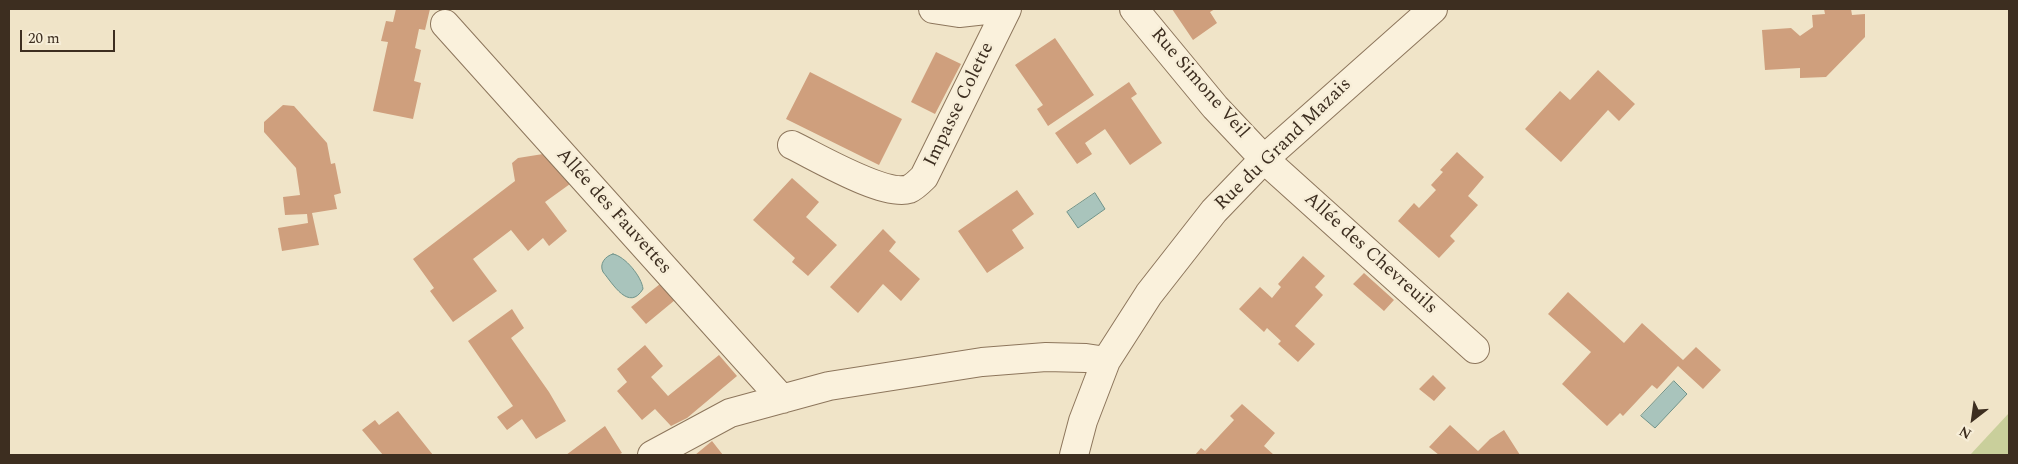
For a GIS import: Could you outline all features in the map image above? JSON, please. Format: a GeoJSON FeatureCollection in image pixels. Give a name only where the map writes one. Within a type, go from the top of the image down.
{"type":"FeatureCollection","features":[{"type":"Feature","properties":{"kind":"street"},"geometry":{"type":"LineString","coordinates":[[933,9],[959,13],[995,9]]}},
{"type":"Feature","properties":{"kind":"street","name":"Impasse Colette"},"geometry":{"type":"LineString","coordinates":[[792,145],[872,184],[894,191],[910,189],[924,177],[1007,9]]}},
{"type":"Feature","properties":{"kind":"street","name":"Rue Simone Veil"},"geometry":{"type":"LineString","coordinates":[[1134,9],[1215,107],[1264,159]]}},
{"type":"Feature","properties":{"kind":"street","name":"Rue du Grand Mazais"},"geometry":{"type":"LineString","coordinates":[[1074,455],[1083,421],[1106,361],[1149,294],[1214,211],[1264,159],[1433,9]]}},
{"type":"Feature","properties":{"kind":"street","name":"Allée des Fauvettes"},"geometry":{"type":"LineString","coordinates":[[445,24],[782,399]]}},
{"type":"Feature","properties":{"kind":"street","name":"Allée des Chevreuils"},"geometry":{"type":"LineString","coordinates":[[1264,159],[1475,349]]}},
{"type":"Feature","properties":{"kind":"street"},"geometry":{"type":"LineString","coordinates":[[652,455],[730,413],[829,386],[982,362],[1046,357],[1086,358],[1106,361]]}},
{"type":"Feature","properties":{"kind":"green space"},"geometry":{"type":"Polygon","coordinates":[[[2009,413],[2009,455],[1970,455],[2009,413]]]}},
{"type":"Feature","properties":{"kind":"water"},"geometry":{"type":"Polygon","coordinates":[[[1095,193],[1105,209],[1078,228],[1067,212],[1095,193]]]}},
{"type":"Feature","properties":{"kind":"water"},"geometry":{"type":"Polygon","coordinates":[[[613,254],[628,263],[640,279],[643,289],[638,295],[632,298],[622,294],[603,272],[602,266],[604,261],[613,254]]]}},
{"type":"Feature","properties":{"kind":"water"},"geometry":{"type":"Polygon","coordinates":[[[1674,381],[1687,394],[1655,428],[1641,416],[1674,381]]]}},
{"type":"Feature","properties":{"kind":"building"},"geometry":{"type":"Polygon","coordinates":[[[396,9],[430,9],[425,30],[419,29],[415,48],[421,50],[414,81],[421,83],[413,119],[373,111],[388,42],[381,41],[386,21],[393,22],[396,9]]]}},
{"type":"Feature","properties":{"kind":"building"},"geometry":{"type":"Polygon","coordinates":[[[1172,9],[1215,9],[1210,12],[1217,23],[1193,40],[1172,9]]]}},
{"type":"Feature","properties":{"kind":"building"},"geometry":{"type":"Polygon","coordinates":[[[1824,9],[1851,9],[1852,15],[1865,14],[1865,37],[1826,77],[1800,78],[1800,68],[1765,70],[1762,30],[1791,28],[1800,36],[1813,27],[1812,15],[1825,14],[1824,9]]]}},
{"type":"Feature","properties":{"kind":"building"},"geometry":{"type":"Polygon","coordinates":[[[1055,38],[1094,95],[1048,126],[1037,109],[1043,105],[1015,65],[1055,38]]]}},
{"type":"Feature","properties":{"kind":"building"},"geometry":{"type":"Polygon","coordinates":[[[936,52],[961,64],[935,114],[911,102],[936,52]]]}},
{"type":"Feature","properties":{"kind":"building"},"geometry":{"type":"Polygon","coordinates":[[[1598,70],[1635,104],[1619,121],[1608,110],[1561,162],[1525,129],[1560,91],[1570,100],[1598,70]]]}},
{"type":"Feature","properties":{"kind":"building"},"geometry":{"type":"Polygon","coordinates":[[[810,72],[902,119],[879,165],[786,119],[810,72]]]}},
{"type":"Feature","properties":{"kind":"building"},"geometry":{"type":"Polygon","coordinates":[[[1129,82],[1137,94],[1131,98],[1162,143],[1130,165],[1105,129],[1085,143],[1092,154],[1077,164],[1055,133],[1129,82]]]}},
{"type":"Feature","properties":{"kind":"building"},"geometry":{"type":"Polygon","coordinates":[[[283,105],[294,106],[327,143],[331,164],[335,163],[341,193],[334,195],[337,209],[312,213],[319,245],[282,251],[278,228],[308,223],[307,214],[285,215],[283,197],[300,195],[296,168],[264,132],[264,122],[283,105]]]}},
{"type":"Feature","properties":{"kind":"building"},"geometry":{"type":"Polygon","coordinates":[[[1457,152],[1484,177],[1468,196],[1478,205],[1450,236],[1455,241],[1439,258],[1398,221],[1414,203],[1419,208],[1436,190],[1431,185],[1443,172],[1440,170],[1457,152]]]}},
{"type":"Feature","properties":{"kind":"building"},"geometry":{"type":"Polygon","coordinates":[[[543,154],[570,184],[545,202],[567,231],[549,246],[543,238],[528,251],[511,230],[473,259],[497,291],[453,322],[430,291],[434,288],[413,259],[515,181],[512,163],[518,158],[543,154]]]}},
{"type":"Feature","properties":{"kind":"building"},"geometry":{"type":"Polygon","coordinates":[[[792,178],[819,202],[806,217],[837,245],[808,276],[792,262],[795,258],[753,220],[792,178]]]}},
{"type":"Feature","properties":{"kind":"building"},"geometry":{"type":"Polygon","coordinates":[[[1017,190],[1034,214],[1012,230],[1024,248],[987,273],[958,231],[1017,190]]]}},
{"type":"Feature","properties":{"kind":"building"},"geometry":{"type":"Polygon","coordinates":[[[883,229],[896,242],[889,251],[920,279],[901,301],[883,284],[858,313],[830,287],[883,229]]]}},
{"type":"Feature","properties":{"kind":"building"},"geometry":{"type":"Polygon","coordinates":[[[1303,256],[1325,276],[1315,287],[1323,295],[1295,326],[1315,344],[1298,362],[1278,344],[1281,341],[1267,328],[1264,332],[1239,309],[1260,287],[1272,298],[1281,287],[1278,284],[1303,256]]]}},
{"type":"Feature","properties":{"kind":"building"},"geometry":{"type":"Polygon","coordinates":[[[1364,273],[1394,300],[1384,311],[1353,284],[1364,273]]]}},
{"type":"Feature","properties":{"kind":"building"},"geometry":{"type":"Polygon","coordinates":[[[660,284],[675,300],[646,324],[631,307],[660,284]]]}},
{"type":"Feature","properties":{"kind":"building"},"geometry":{"type":"Polygon","coordinates":[[[1568,292],[1624,343],[1642,323],[1683,360],[1696,347],[1721,370],[1703,389],[1678,366],[1657,389],[1652,385],[1623,416],[1620,413],[1607,426],[1562,384],[1591,352],[1548,314],[1568,292]]]}},
{"type":"Feature","properties":{"kind":"building"},"geometry":{"type":"Polygon","coordinates":[[[512,309],[524,328],[511,338],[549,392],[566,421],[536,439],[522,419],[507,430],[497,417],[513,406],[468,341],[512,309]]]}},
{"type":"Feature","properties":{"kind":"building"},"geometry":{"type":"Polygon","coordinates":[[[645,345],[663,366],[651,377],[668,396],[719,355],[737,376],[687,418],[671,426],[655,409],[642,420],[617,391],[627,382],[617,369],[645,345]]]}},
{"type":"Feature","properties":{"kind":"building"},"geometry":{"type":"Polygon","coordinates":[[[1433,375],[1446,388],[1434,401],[1419,389],[1433,375]]]}},
{"type":"Feature","properties":{"kind":"building"},"geometry":{"type":"Polygon","coordinates":[[[1242,404],[1275,433],[1264,446],[1274,455],[1195,455],[1201,448],[1205,451],[1234,420],[1230,416],[1242,404]]]}},
{"type":"Feature","properties":{"kind":"building"},"geometry":{"type":"Polygon","coordinates":[[[398,411],[433,455],[383,455],[362,430],[375,420],[379,425],[398,411]]]}},
{"type":"Feature","properties":{"kind":"building"},"geometry":{"type":"Polygon","coordinates":[[[1450,425],[1478,451],[1490,439],[1504,430],[1520,455],[1439,455],[1429,447],[1450,425]]]}},
{"type":"Feature","properties":{"kind":"building"},"geometry":{"type":"Polygon","coordinates":[[[605,426],[622,453],[618,455],[566,455],[605,426]]]}},
{"type":"Feature","properties":{"kind":"building"},"geometry":{"type":"Polygon","coordinates":[[[712,441],[723,455],[695,455],[712,441]]]}}]}
